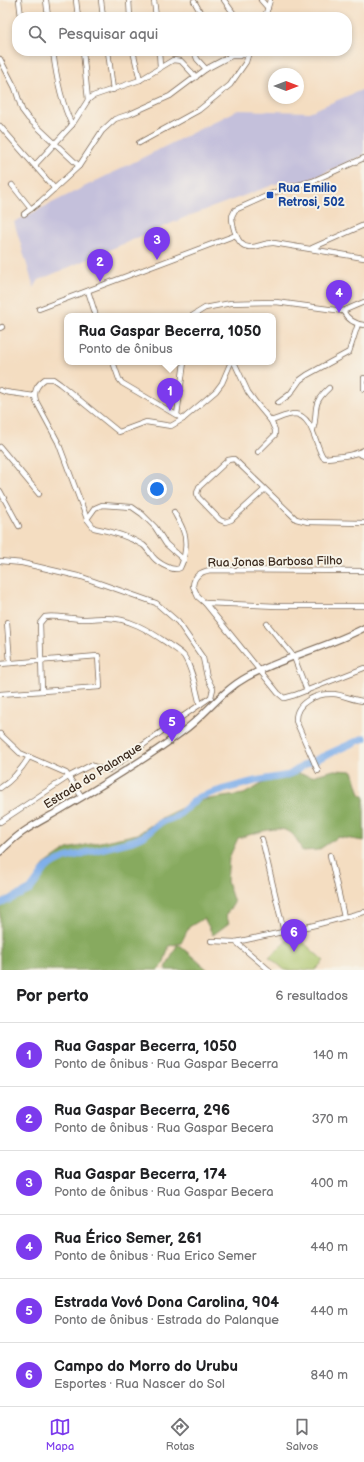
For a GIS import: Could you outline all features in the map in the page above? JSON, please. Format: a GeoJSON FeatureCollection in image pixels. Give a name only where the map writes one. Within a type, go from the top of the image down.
{"type":"FeatureCollection","features":[{"type":"Feature","properties":{"kind":"street"},"geometry":{"type":"LineString","coordinates":[[20,0],[21,12]]}},
{"type":"Feature","properties":{"kind":"street"},"geometry":{"type":"LineString","coordinates":[[46,0],[47,12]]}},
{"type":"Feature","properties":{"kind":"street"},"geometry":{"type":"LineString","coordinates":[[76,0],[77,12]]}},
{"type":"Feature","properties":{"kind":"street"},"geometry":{"type":"LineString","coordinates":[[101,0],[102,12]]}},
{"type":"Feature","properties":{"kind":"street"},"geometry":{"type":"LineString","coordinates":[[129,0],[130,12]]}},
{"type":"Feature","properties":{"kind":"street"},"geometry":{"type":"LineString","coordinates":[[154,0],[155,12]]}},
{"type":"Feature","properties":{"kind":"street"},"geometry":{"type":"LineString","coordinates":[[194,0],[200,12]]}},
{"type":"Feature","properties":{"kind":"street"},"geometry":{"type":"LineString","coordinates":[[224,0],[232,12]]}},
{"type":"Feature","properties":{"kind":"street"},"geometry":{"type":"LineString","coordinates":[[261,0],[268,8]]}},
{"type":"Feature","properties":{"kind":"street"},"geometry":{"type":"LineString","coordinates":[[267,12],[270,0]]}},
{"type":"Feature","properties":{"kind":"street"},"geometry":{"type":"LineString","coordinates":[[54,56],[63,104],[72,125]]}},
{"type":"Feature","properties":{"kind":"street"},"geometry":{"type":"LineString","coordinates":[[84,56],[88,100]]}},
{"type":"Feature","properties":{"kind":"street"},"geometry":{"type":"LineString","coordinates":[[109,56],[113,90]]}},
{"type":"Feature","properties":{"kind":"street"},"geometry":{"type":"LineString","coordinates":[[134,56],[140,80]]}},
{"type":"Feature","properties":{"kind":"street"},"geometry":{"type":"LineString","coordinates":[[159,56],[160,67]]}},
{"type":"Feature","properties":{"kind":"street"},"geometry":{"type":"LineString","coordinates":[[196,56],[206,69]]}},
{"type":"Feature","properties":{"kind":"street"},"geometry":{"type":"LineString","coordinates":[[24,214],[55,189],[79,166],[109,123],[115,119],[170,96],[206,69],[231,56],[240,56]]}},
{"type":"Feature","properties":{"kind":"street"},"geometry":{"type":"LineString","coordinates":[[140,143],[199,110],[230,85],[248,56]]}},
{"type":"Feature","properties":{"kind":"street"},"geometry":{"type":"LineString","coordinates":[[0,59],[15,88],[22,110],[33,124],[79,166]]}},
{"type":"Feature","properties":{"kind":"street"},"geometry":{"type":"LineString","coordinates":[[35,165],[72,125],[88,100],[93,96],[140,80],[173,60],[178,60],[196,77]]}},
{"type":"Feature","properties":{"kind":"street"},"geometry":{"type":"LineString","coordinates":[[0,126],[55,189]]}},
{"type":"Feature","properties":{"kind":"street"},"geometry":{"type":"LineString","coordinates":[[364,158],[303,185],[280,190],[235,210],[232,216],[236,235],[242,243],[249,247],[270,242],[364,258]]}},
{"type":"Feature","properties":{"kind":"street"},"geometry":{"type":"LineString","coordinates":[[12,185],[31,209]]}},
{"type":"Feature","properties":{"kind":"street"},"geometry":{"type":"LineString","coordinates":[[312,248],[364,225]]}},
{"type":"Feature","properties":{"kind":"street"},"geometry":{"type":"LineString","coordinates":[[39,309],[236,235]]}},
{"type":"Feature","properties":{"kind":"street"},"geometry":{"type":"LineString","coordinates":[[88,291],[95,313]]}},
{"type":"Feature","properties":{"kind":"street"},"geometry":{"type":"LineString","coordinates":[[195,313],[212,306],[255,301],[276,302],[343,312],[364,302]]}},
{"type":"Feature","properties":{"kind":"street"},"geometry":{"type":"LineString","coordinates":[[343,312],[345,316],[358,324],[364,325]]}},
{"type":"Feature","properties":{"kind":"street"},"geometry":{"type":"LineString","coordinates":[[278,403],[290,394],[300,380],[349,352],[358,324]]}},
{"type":"Feature","properties":{"kind":"street"},"geometry":{"type":"LineString","coordinates":[[114,365],[122,383],[183,419]]}},
{"type":"Feature","properties":{"kind":"street"},"geometry":{"type":"LineString","coordinates":[[177,415],[184,365]]}},
{"type":"Feature","properties":{"kind":"street"},"geometry":{"type":"LineString","coordinates":[[174,512],[185,535],[184,560],[179,569],[173,569],[154,558],[144,546],[109,530],[94,528],[87,518],[58,442],[34,396],[39,384],[45,379],[53,379],[119,432],[146,422],[170,426],[183,419],[216,391],[222,383],[230,365]]}},
{"type":"Feature","properties":{"kind":"street"},"geometry":{"type":"LineString","coordinates":[[235,365],[248,392],[271,421],[275,430],[275,435],[258,452]]}},
{"type":"Feature","properties":{"kind":"street"},"geometry":{"type":"LineString","coordinates":[[364,378],[364,389]]}},
{"type":"Feature","properties":{"kind":"street"},"geometry":{"type":"LineString","coordinates":[[312,430],[315,418],[316,402],[329,388]]}},
{"type":"Feature","properties":{"kind":"street"},"geometry":{"type":"LineString","coordinates":[[0,390],[34,396]]}},
{"type":"Feature","properties":{"kind":"street"},"geometry":{"type":"LineString","coordinates":[[271,421],[290,415],[297,415],[304,419],[312,430],[317,446],[323,457],[357,453],[364,450]]}},
{"type":"Feature","properties":{"kind":"street"},"geometry":{"type":"LineString","coordinates":[[0,447],[39,494]]}},
{"type":"Feature","properties":{"kind":"street"},"geometry":{"type":"LineString","coordinates":[[357,453],[364,456]]}},
{"type":"Feature","properties":{"kind":"street"},"geometry":{"type":"LineString","coordinates":[[265,489],[231,520],[225,522],[220,520],[205,505],[198,497],[197,493],[199,487],[231,459],[236,460],[293,516],[299,520],[364,523]]}},
{"type":"Feature","properties":{"kind":"street"},"geometry":{"type":"LineString","coordinates":[[0,492],[19,526]]}},
{"type":"Feature","properties":{"kind":"street"},"geometry":{"type":"LineString","coordinates":[[87,518],[98,506],[132,507],[142,514],[155,527],[166,544],[184,560]]}},
{"type":"Feature","properties":{"kind":"street"},"geometry":{"type":"LineString","coordinates":[[0,561],[22,563],[82,577],[156,603],[178,622],[203,658],[207,677],[213,689],[212,697],[176,721],[109,770],[91,766],[68,777],[0,822]]}},
{"type":"Feature","properties":{"kind":"street","name":"Rua Jonas Barbosa Filho"},"geometry":{"type":"LineString","coordinates":[[205,604],[198,597],[193,586],[195,578],[202,572],[218,570],[364,571]]}},
{"type":"Feature","properties":{"kind":"street"},"geometry":{"type":"LineString","coordinates":[[205,604],[364,606]]}},
{"type":"Feature","properties":{"kind":"street"},"geometry":{"type":"LineString","coordinates":[[205,604],[284,698],[307,691],[364,668]]}},
{"type":"Feature","properties":{"kind":"street"},"geometry":{"type":"LineString","coordinates":[[42,691],[40,623],[45,617],[120,619],[133,622],[160,638],[183,655],[192,674],[200,705]]}},
{"type":"Feature","properties":{"kind":"street"},"geometry":{"type":"LineString","coordinates":[[7,622],[10,663]]}},
{"type":"Feature","properties":{"kind":"street"},"geometry":{"type":"LineString","coordinates":[[267,624],[294,657],[307,691]]}},
{"type":"Feature","properties":{"kind":"street","name":"Estrada do Palanque"},"geometry":{"type":"LineString","coordinates":[[0,852],[29,828],[82,797],[182,732],[206,712],[223,694],[238,683],[260,671],[330,644],[364,628]]}},
{"type":"Feature","properties":{"kind":"street"},"geometry":{"type":"LineString","coordinates":[[0,664],[98,656],[100,686],[0,694]]}},
{"type":"Feature","properties":{"kind":"street"},"geometry":{"type":"LineString","coordinates":[[318,771],[296,721],[295,716],[297,711],[303,702],[318,696],[333,694],[364,701]]}},
{"type":"Feature","properties":{"kind":"street"},"geometry":{"type":"LineString","coordinates":[[0,734],[20,753],[66,773],[82,797]]}},
{"type":"Feature","properties":{"kind":"street"},"geometry":{"type":"LineString","coordinates":[[0,788],[19,772],[30,758]]}},
{"type":"Feature","properties":{"kind":"street"},"geometry":{"type":"LineString","coordinates":[[262,839],[284,932]]}},
{"type":"Feature","properties":{"kind":"street"},"geometry":{"type":"LineString","coordinates":[[330,856],[344,917]]}},
{"type":"Feature","properties":{"kind":"street"},"geometry":{"type":"LineString","coordinates":[[211,941],[236,942],[284,932],[364,912]]}},
{"type":"Feature","properties":{"kind":"street"},"geometry":{"type":"LineString","coordinates":[[236,942],[268,970]]}},
{"type":"Feature","properties":{"kind":"shaded area"},"geometry":{"type":"Polygon","coordinates":[[[364,89],[364,155],[304,182],[284,181],[186,217],[39,280],[34,288],[14,222],[238,110],[309,112],[364,89]]]}},
{"type":"Feature","properties":{"kind":"green space"},"geometry":{"type":"Polygon","coordinates":[[[334,770],[353,771],[360,794],[364,796],[364,841],[338,837],[318,850],[302,851],[294,835],[285,830],[268,830],[238,838],[229,858],[227,881],[234,903],[226,915],[229,923],[213,935],[204,918],[189,927],[181,943],[169,946],[163,965],[158,970],[0,970],[0,901],[32,886],[44,865],[67,849],[138,834],[163,817],[196,801],[244,794],[267,781],[295,773],[312,776],[334,770]]]}},
{"type":"Feature","properties":{"kind":"green space"},"geometry":{"type":"Polygon","coordinates":[[[294,934],[324,961],[315,970],[285,970],[269,957],[294,934]]]}},
{"type":"Feature","properties":{"kind":"green space"},"geometry":{"type":"Polygon","coordinates":[[[177,945],[179,945],[208,970],[165,970],[177,945]]]}},
{"type":"Feature","properties":{"kind":"waterway"},"geometry":{"type":"LineString","coordinates":[[0,904],[30,890],[47,867],[65,858],[132,841],[144,836],[161,822],[176,817],[199,797],[255,781],[289,775],[306,764],[364,738]]}},
{"type":"Feature","properties":{"kind":"place","name":"Rua Emilio Retrosi, 502"},"geometry":{"type":"Point","coordinates":[270,195]}},
{"type":"Feature","properties":{"kind":"place","name":"Rua Gaspar Becerra, 174"},"geometry":{"type":"Point","coordinates":[157,260]}},
{"type":"Feature","properties":{"kind":"place","name":"Rua Gaspar Becerra, 296"},"geometry":{"type":"Point","coordinates":[100,282]}},
{"type":"Feature","properties":{"kind":"place","name":"Rua Érico Semer, 261"},"geometry":{"type":"Point","coordinates":[339,313]}},
{"type":"Feature","properties":{"kind":"place","name":"Rua Gaspar Becerra, 1050"},"geometry":{"type":"Point","coordinates":[170,411]}},
{"type":"Feature","properties":{"kind":"place","name":"Estrada Vovó Dona Carolina, 904"},"geometry":{"type":"Point","coordinates":[172,742]}},
{"type":"Feature","properties":{"kind":"place","name":"Campo do Morro do Urubu"},"geometry":{"type":"Point","coordinates":[294,952]}}]}
